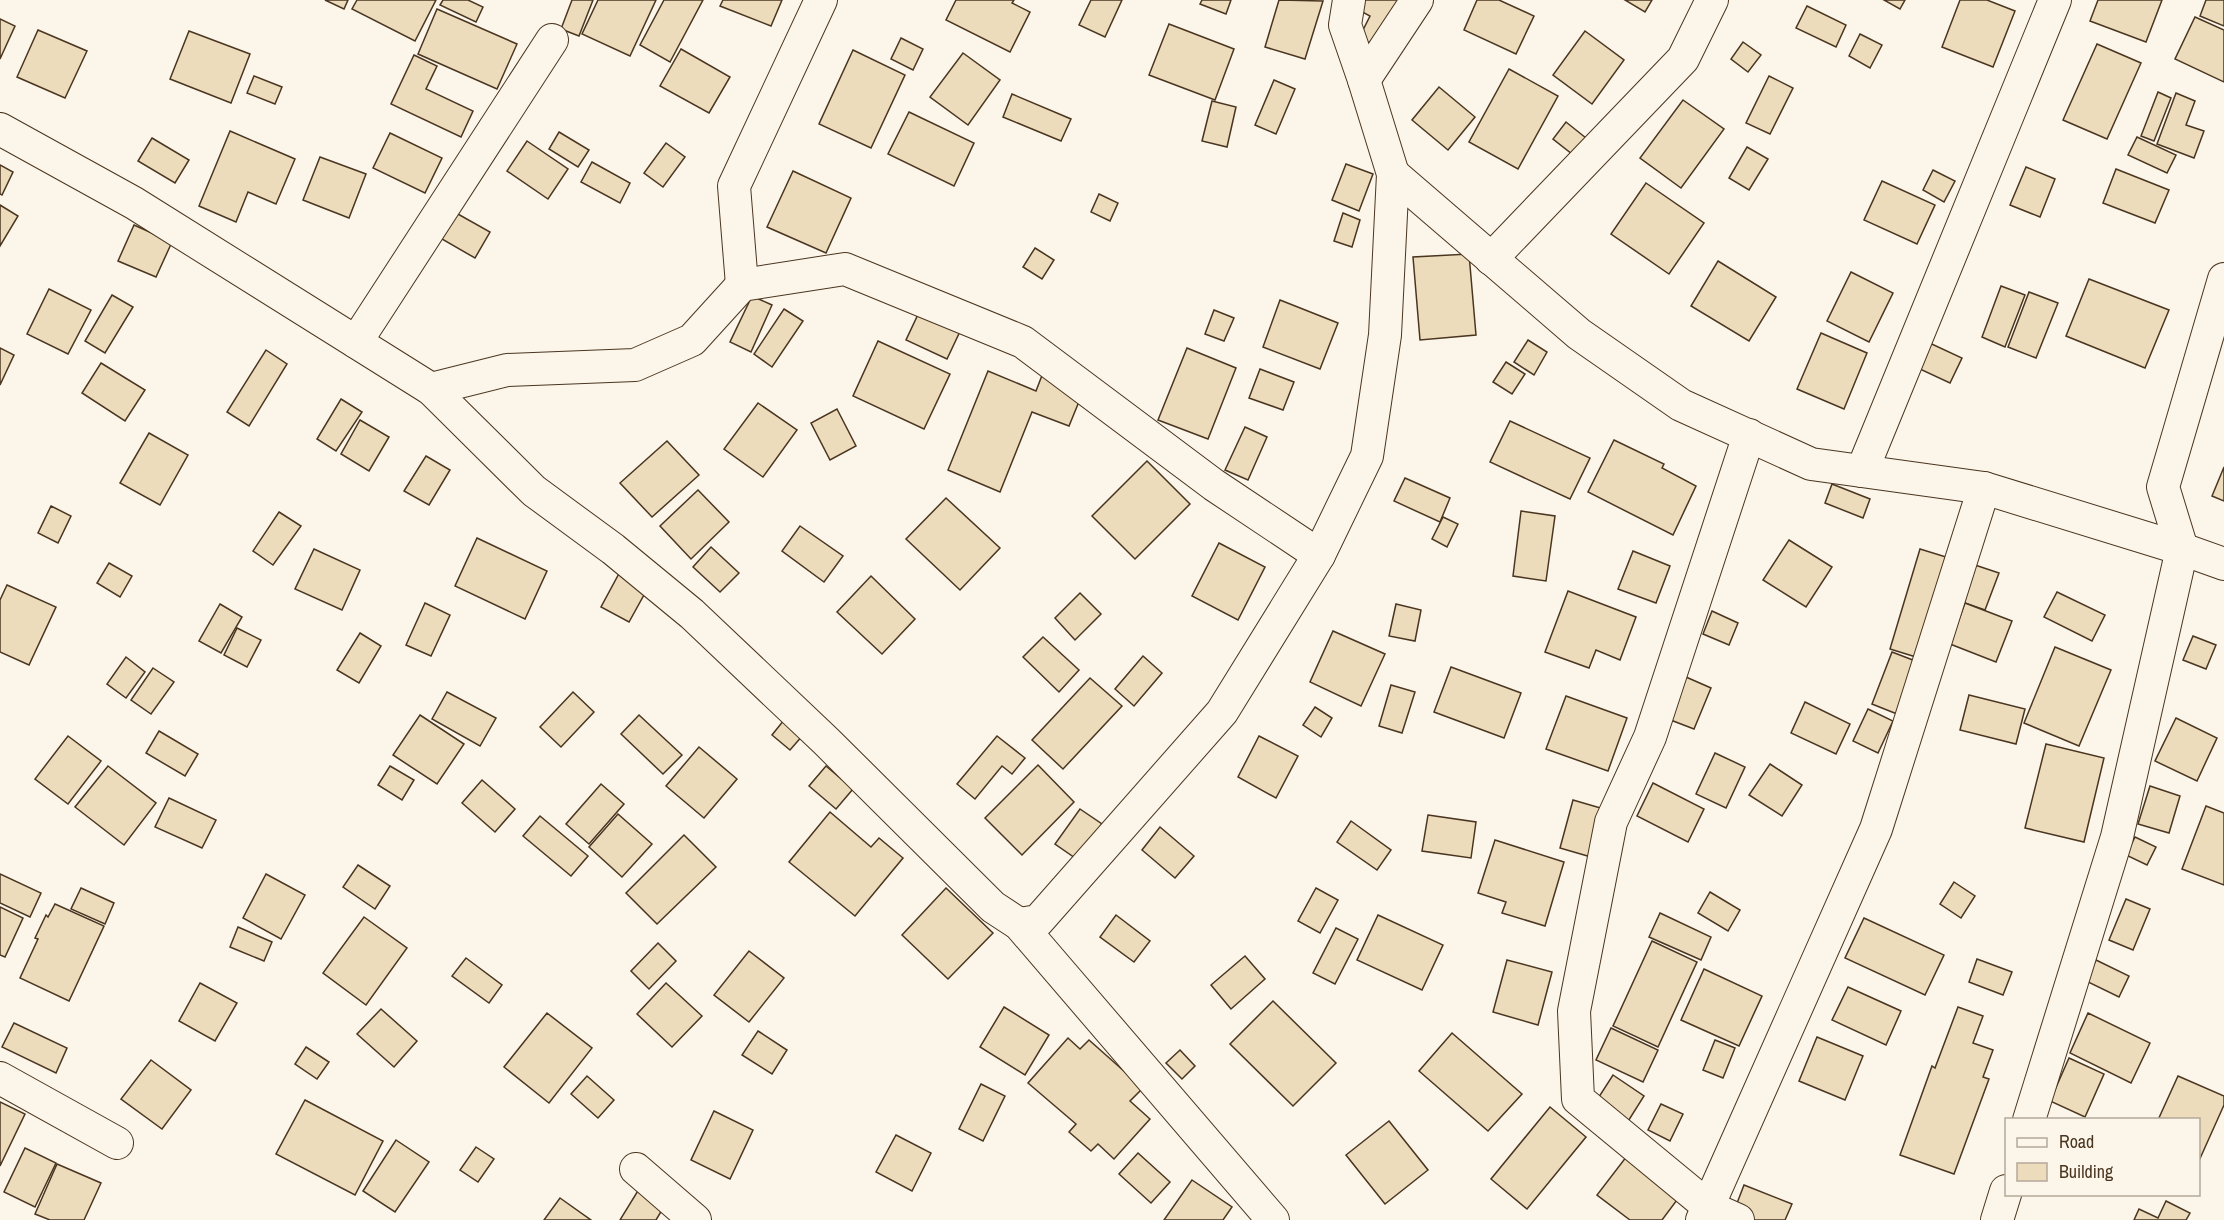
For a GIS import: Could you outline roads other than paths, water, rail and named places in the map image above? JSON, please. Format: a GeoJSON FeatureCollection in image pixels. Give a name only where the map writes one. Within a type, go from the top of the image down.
{"type":"FeatureCollection","features":[{"type":"Feature","properties":{"kind":"street"},"geometry":{"type":"LineString","coordinates":[[742,285],[734,186],[822,0]]}},
{"type":"Feature","properties":{"kind":"street"},"geometry":{"type":"LineString","coordinates":[[1019,924],[1038,921],[1222,712],[1319,555],[1367,456],[1385,335],[1393,174],[1345,25],[1349,0]]}},
{"type":"Feature","properties":{"kind":"street"},"geometry":{"type":"LineString","coordinates":[[1364,80],[1417,0]]}},
{"type":"Feature","properties":{"kind":"street"},"geometry":{"type":"LineString","coordinates":[[1491,259],[1683,59],[1712,0]]}},
{"type":"Feature","properties":{"kind":"street"},"geometry":{"type":"LineString","coordinates":[[1862,471],[2055,0]]}},
{"type":"Feature","properties":{"kind":"street"},"geometry":{"type":"LineString","coordinates":[[357,342],[552,40]]}},
{"type":"Feature","properties":{"kind":"street"},"geometry":{"type":"LineString","coordinates":[[0,129],[134,203],[431,388],[534,491],[613,549],[692,614],[826,741],[993,907],[1019,924],[1273,1220]]}},
{"type":"Feature","properties":{"kind":"street"},"geometry":{"type":"LineString","coordinates":[[1393,174],[1579,334],[1681,405],[1811,464],[1984,488],[2224,564]]}},
{"type":"Feature","properties":{"kind":"street"},"geometry":{"type":"LineString","coordinates":[[431,388],[507,370],[635,365],[692,340],[742,285],[844,269],[1023,342],[1214,485],[1319,555]]}},
{"type":"Feature","properties":{"kind":"street"},"geometry":{"type":"LineString","coordinates":[[2029,1118],[2117,837],[2182,549],[2163,487],[2224,279]]}},
{"type":"Feature","properties":{"kind":"street"},"geometry":{"type":"LineString","coordinates":[[1738,1220],[1706,1214],[1578,1099],[1574,1011],[1611,822],[1650,737],[1749,435]]}},
{"type":"Feature","properties":{"kind":"street"},"geometry":{"type":"LineString","coordinates":[[1706,1214],[1876,829],[1984,488]]}},
{"type":"Feature","properties":{"kind":"street"},"geometry":{"type":"LineString","coordinates":[[0,1078],[117,1143]]}},
{"type":"Feature","properties":{"kind":"street"},"geometry":{"type":"LineString","coordinates":[[636,1169],[695,1220]]}},
{"type":"Feature","properties":{"kind":"street"},"geometry":{"type":"LineString","coordinates":[[1997,1220],[2005,1196]]}}]}
